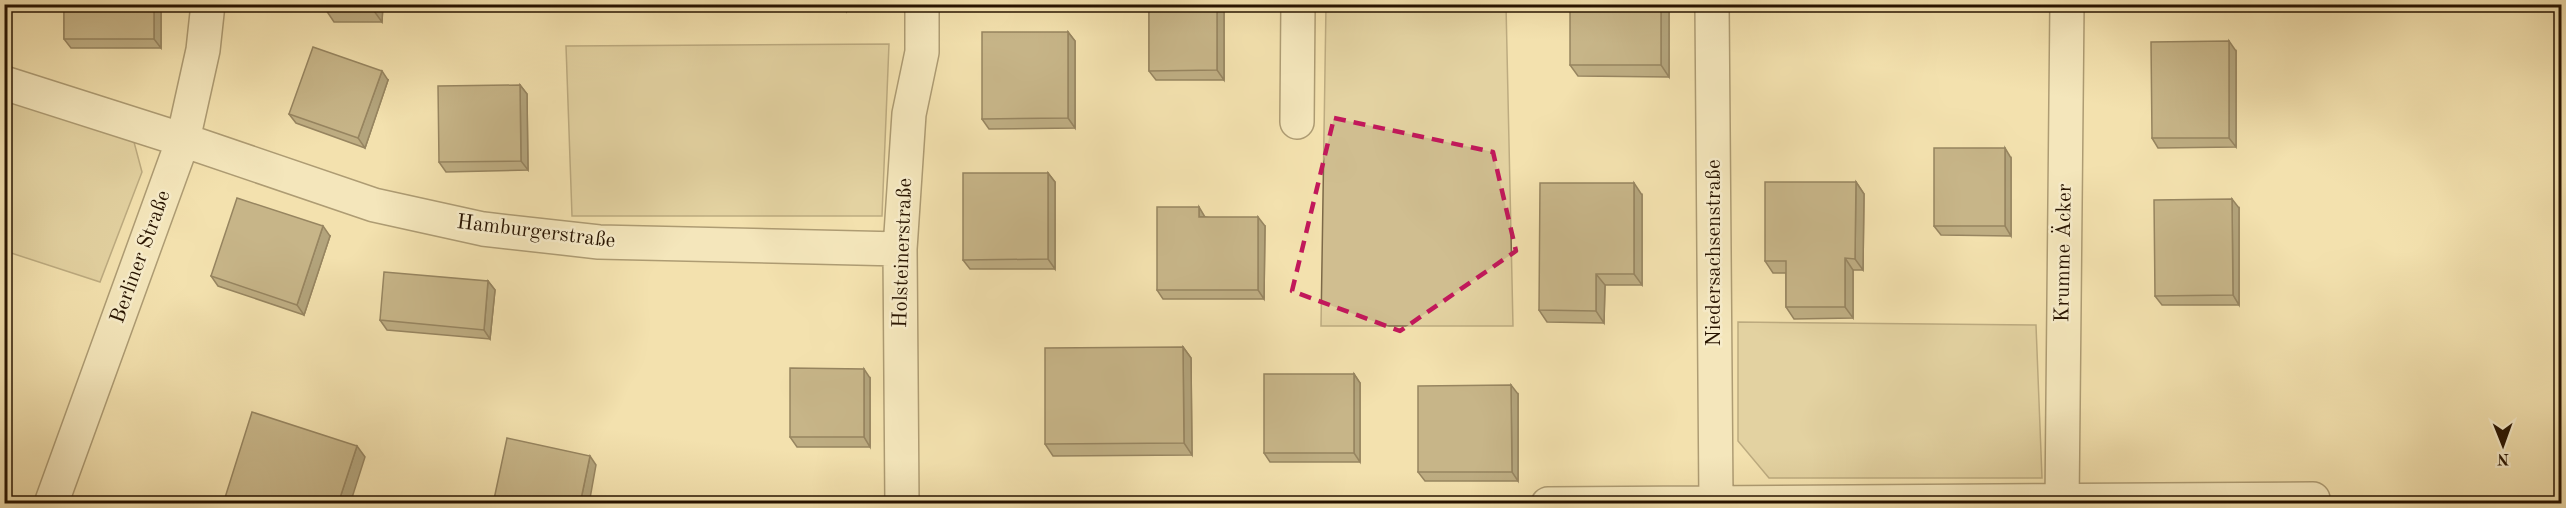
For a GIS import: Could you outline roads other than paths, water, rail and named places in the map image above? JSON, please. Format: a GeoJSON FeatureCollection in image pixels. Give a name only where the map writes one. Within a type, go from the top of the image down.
{"type":"FeatureCollection","features":[{"type":"Feature","properties":{"kind":"street","name":"Berliner Straße"},"geometry":{"type":"LineString","coordinates":[[51,504],[183,140],[203,50],[208,4]]}},
{"type":"Feature","properties":{"kind":"street","name":"Holsteinerstraße"},"geometry":{"type":"LineString","coordinates":[[902,504],[900,249],[909,114],[922,52],[922,4]]}},
{"type":"Feature","properties":{"kind":"street"},"geometry":{"type":"LineString","coordinates":[[1297,122],[1298,4]]}},
{"type":"Feature","properties":{"kind":"street","name":"Niedersachsenstraße"},"geometry":{"type":"LineString","coordinates":[[1712,4],[1716,501]]}},
{"type":"Feature","properties":{"kind":"street","name":"Krumme Äcker"},"geometry":{"type":"LineString","coordinates":[[2062,502],[2067,4]]}},
{"type":"Feature","properties":{"kind":"street","name":"Hamburgerstraße"},"geometry":{"type":"LineString","coordinates":[[4,83],[183,140],[374,205],[483,229],[599,242],[900,249]]}},
{"type":"Feature","properties":{"kind":"street"},"geometry":{"type":"LineString","coordinates":[[1548,504],[1716,501],[2313,500]]}}]}
